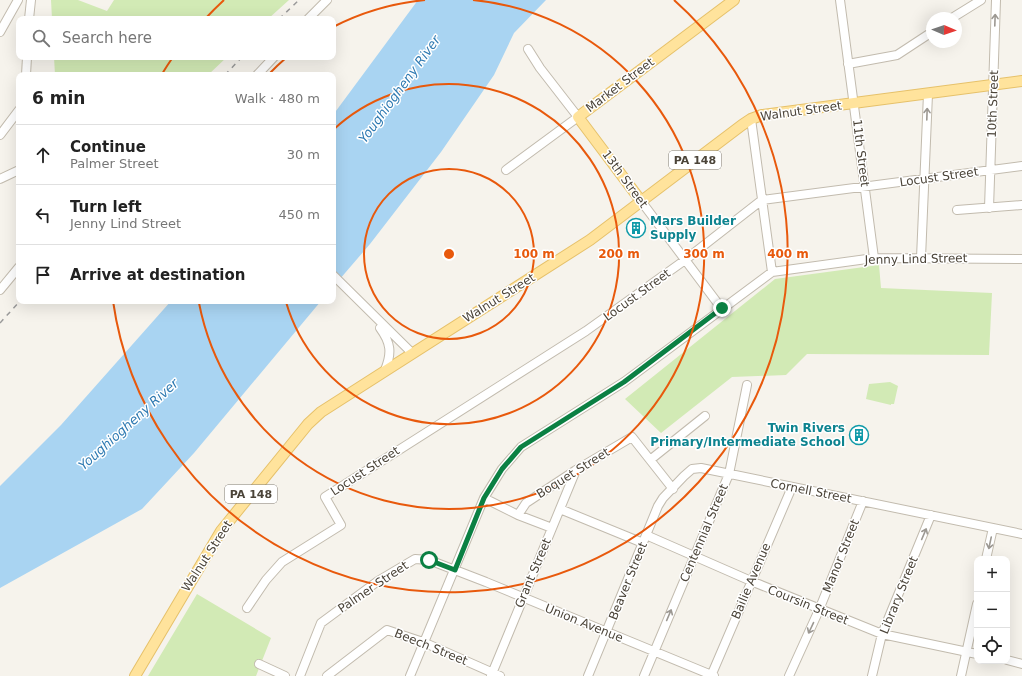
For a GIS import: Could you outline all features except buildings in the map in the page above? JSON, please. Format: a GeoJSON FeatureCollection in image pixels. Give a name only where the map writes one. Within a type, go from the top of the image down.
{"type":"FeatureCollection","features":[{"type":"Feature","properties":{"kind":"main road","name":"Market Street"},"geometry":{"type":"LineString","coordinates":[[578,117],[734,0]]}},
{"type":"Feature","properties":{"kind":"main road","name":"Walnut Street"},"geometry":{"type":"LineString","coordinates":[[135,676],[221,532],[308,424],[321,412],[590,240],[751,119],[762,115],[1022,81]]}},
{"type":"Feature","properties":{"kind":"main road","name":"13th Street"},"geometry":{"type":"LineString","coordinates":[[578,117],[641,201]]}},
{"type":"Feature","properties":{"kind":"street"},"geometry":{"type":"LineString","coordinates":[[0,32],[18,0]]}},
{"type":"Feature","properties":{"kind":"street"},"geometry":{"type":"LineString","coordinates":[[29,16],[32,0]]}},
{"type":"Feature","properties":{"kind":"street"},"geometry":{"type":"LineString","coordinates":[[311,16],[327,0]]}},
{"type":"Feature","properties":{"kind":"street","name":"11th Street"},"geometry":{"type":"LineString","coordinates":[[840,0],[848,64],[855,104],[874,258]]}},
{"type":"Feature","properties":{"kind":"street"},"geometry":{"type":"LineString","coordinates":[[962,12],[981,0]]}},
{"type":"Feature","properties":{"kind":"street","name":"10th Street"},"geometry":{"type":"LineString","coordinates":[[989,208],[996,0]]}},
{"type":"Feature","properties":{"kind":"street"},"geometry":{"type":"LineString","coordinates":[[848,64],[898,55],[926,36]]}},
{"type":"Feature","properties":{"kind":"street","name":"13th Street"},"geometry":{"type":"LineString","coordinates":[[528,49],[540,68],[578,117]]}},
{"type":"Feature","properties":{"kind":"street"},"geometry":{"type":"LineString","coordinates":[[26,72],[27,60]]}},
{"type":"Feature","properties":{"kind":"street"},"geometry":{"type":"LineString","coordinates":[[260,72],[271,60]]}},
{"type":"Feature","properties":{"kind":"street"},"geometry":{"type":"LineString","coordinates":[[921,258],[928,94]]}},
{"type":"Feature","properties":{"kind":"street"},"geometry":{"type":"LineString","coordinates":[[0,135],[16,114]]}},
{"type":"Feature","properties":{"kind":"street","name":"Market Street"},"geometry":{"type":"LineString","coordinates":[[506,170],[578,117]]}},
{"type":"Feature","properties":{"kind":"street"},"geometry":{"type":"LineString","coordinates":[[751,119],[772,272]]}},
{"type":"Feature","properties":{"kind":"street","name":"Locust Street"},"geometry":{"type":"LineString","coordinates":[[247,608],[266,580],[282,562],[341,525],[325,496],[586,331],[685,260],[762,200],[925,180],[1022,166]]}},
{"type":"Feature","properties":{"kind":"street"},"geometry":{"type":"LineString","coordinates":[[0,180],[16,172]]}},
{"type":"Feature","properties":{"kind":"street","name":"13th Street"},"geometry":{"type":"LineString","coordinates":[[641,201],[722,308]]}},
{"type":"Feature","properties":{"kind":"street"},"geometry":{"type":"LineString","coordinates":[[957,210],[1022,204]]}},
{"type":"Feature","properties":{"kind":"street","name":"Jenny Lind Street"},"geometry":{"type":"LineString","coordinates":[[410,676],[484,498],[502,469],[521,447],[624,382],[772,272],[874,258],[1022,259]]}},
{"type":"Feature","properties":{"kind":"street"},"geometry":{"type":"LineString","coordinates":[[0,290],[16,271]]}},
{"type":"Feature","properties":{"kind":"street"},"geometry":{"type":"LineString","coordinates":[[336,278],[363,305],[390,338],[412,353]]}},
{"type":"Feature","properties":{"kind":"street"},"geometry":{"type":"LineString","coordinates":[[386,370],[390,357],[390,338]]}},
{"type":"Feature","properties":{"kind":"street","name":"Centennial Street"},"geometry":{"type":"LineString","coordinates":[[644,676],[729,474],[747,385]]}},
{"type":"Feature","properties":{"kind":"street"},"geometry":{"type":"LineString","coordinates":[[673,489],[650,460],[705,416]]}},
{"type":"Feature","properties":{"kind":"street","name":"Boquet Street"},"geometry":{"type":"LineString","coordinates":[[518,515],[526,503],[576,470],[632,437],[650,460]]}},
{"type":"Feature","properties":{"kind":"street","name":"Cornell Street"},"geometry":{"type":"LineString","coordinates":[[673,489],[692,469],[701,468],[1022,534]]}},
{"type":"Feature","properties":{"kind":"street","name":"Grant Street"},"geometry":{"type":"LineString","coordinates":[[491,674],[576,470]]}},
{"type":"Feature","properties":{"kind":"street","name":"Bailie Avenue"},"geometry":{"type":"LineString","coordinates":[[712,676],[792,487]]}},
{"type":"Feature","properties":{"kind":"street","name":"Beaver Street"},"geometry":{"type":"LineString","coordinates":[[588,676],[662,498],[673,489]]}},
{"type":"Feature","properties":{"kind":"street"},"geometry":{"type":"LineString","coordinates":[[484,498],[518,515],[552,528]]}},
{"type":"Feature","properties":{"kind":"street","name":"Manor Street"},"geometry":{"type":"LineString","coordinates":[[788,676],[819,610],[863,501]]}},
{"type":"Feature","properties":{"kind":"street","name":"Coursin Street"},"geometry":{"type":"LineString","coordinates":[[560,509],[694,557],[819,610],[882,634],[974,653]]}},
{"type":"Feature","properties":{"kind":"street","name":"Library Street"},"geometry":{"type":"LineString","coordinates":[[872,676],[882,634],[932,516]]}},
{"type":"Feature","properties":{"kind":"street"},"geometry":{"type":"LineString","coordinates":[[987,556],[993,528]]}},
{"type":"Feature","properties":{"kind":"street","name":"Palmer Street"},"geometry":{"type":"LineString","coordinates":[[300,676],[321,623],[378,580],[415,559],[429,560],[455,570]]}},
{"type":"Feature","properties":{"kind":"street","name":"Union Avenue"},"geometry":{"type":"LineString","coordinates":[[455,570],[712,676]]}},
{"type":"Feature","properties":{"kind":"street"},"geometry":{"type":"LineString","coordinates":[[961,676],[974,618]]}},
{"type":"Feature","properties":{"kind":"street","name":"Beech Street"},"geometry":{"type":"LineString","coordinates":[[327,676],[387,630],[423,642],[491,674],[500,676]]}},
{"type":"Feature","properties":{"kind":"street"},"geometry":{"type":"LineString","coordinates":[[1010,661],[1022,664]]}},
{"type":"Feature","properties":{"kind":"street"},"geometry":{"type":"LineString","coordinates":[[259,664],[285,676]]}},
{"type":"Feature","properties":{"kind":"green space"},"geometry":{"type":"Polygon","coordinates":[[[51,0],[78,0],[107,11],[114,0],[289,0],[271,16],[52,16],[51,0]]]}},
{"type":"Feature","properties":{"kind":"green space"},"geometry":{"type":"Polygon","coordinates":[[[54,60],[224,60],[211,72],[55,72],[54,60]]]}},
{"type":"Feature","properties":{"kind":"green space"},"geometry":{"type":"Polygon","coordinates":[[[879,265],[881,288],[992,293],[989,355],[807,354],[786,375],[732,377],[661,433],[625,399],[775,279],[879,265]]]}},
{"type":"Feature","properties":{"kind":"green space"},"geometry":{"type":"Polygon","coordinates":[[[890,382],[898,386],[894,404],[891,405],[866,399],[869,384],[890,382]]]}},
{"type":"Feature","properties":{"kind":"green space"},"geometry":{"type":"Polygon","coordinates":[[[197,594],[271,638],[256,676],[148,676],[197,594]]]}},
{"type":"Feature","properties":{"kind":"water","name":"Youghiogheny River"},"geometry":{"type":"Polygon","coordinates":[[[418,0],[546,0],[514,33],[494,75],[441,152],[370,244],[336,284],[336,111],[418,0]]]}},
{"type":"Feature","properties":{"kind":"water","name":"Youghiogheny River"},"geometry":{"type":"Polygon","coordinates":[[[168,304],[318,304],[194,453],[142,509],[0,588],[0,486],[61,425],[168,304]]]}},
{"type":"Feature","properties":{"kind":"railway"},"geometry":{"type":"LineString","coordinates":[[282,16],[299,0]]}},
{"type":"Feature","properties":{"kind":"railway"},"geometry":{"type":"LineString","coordinates":[[228,72],[239,60]]}},
{"type":"Feature","properties":{"kind":"railway"},"geometry":{"type":"LineString","coordinates":[[0,323],[17,304]]}},
{"type":"Feature","properties":{"kind":"place","name":"Mars Builder Supply"},"geometry":{"type":"Point","coordinates":[636,228]}},
{"type":"Feature","properties":{"kind":"place","name":"Twin Rivers Primary/Intermediate School"},"geometry":{"type":"Point","coordinates":[859,435]}},
{"type":"Feature","properties":{"kind":"route"},"geometry":{"type":"LineString","coordinates":[[429,560],[455,570],[484,498],[502,469],[521,447],[624,382],[722,308]]}}]}
